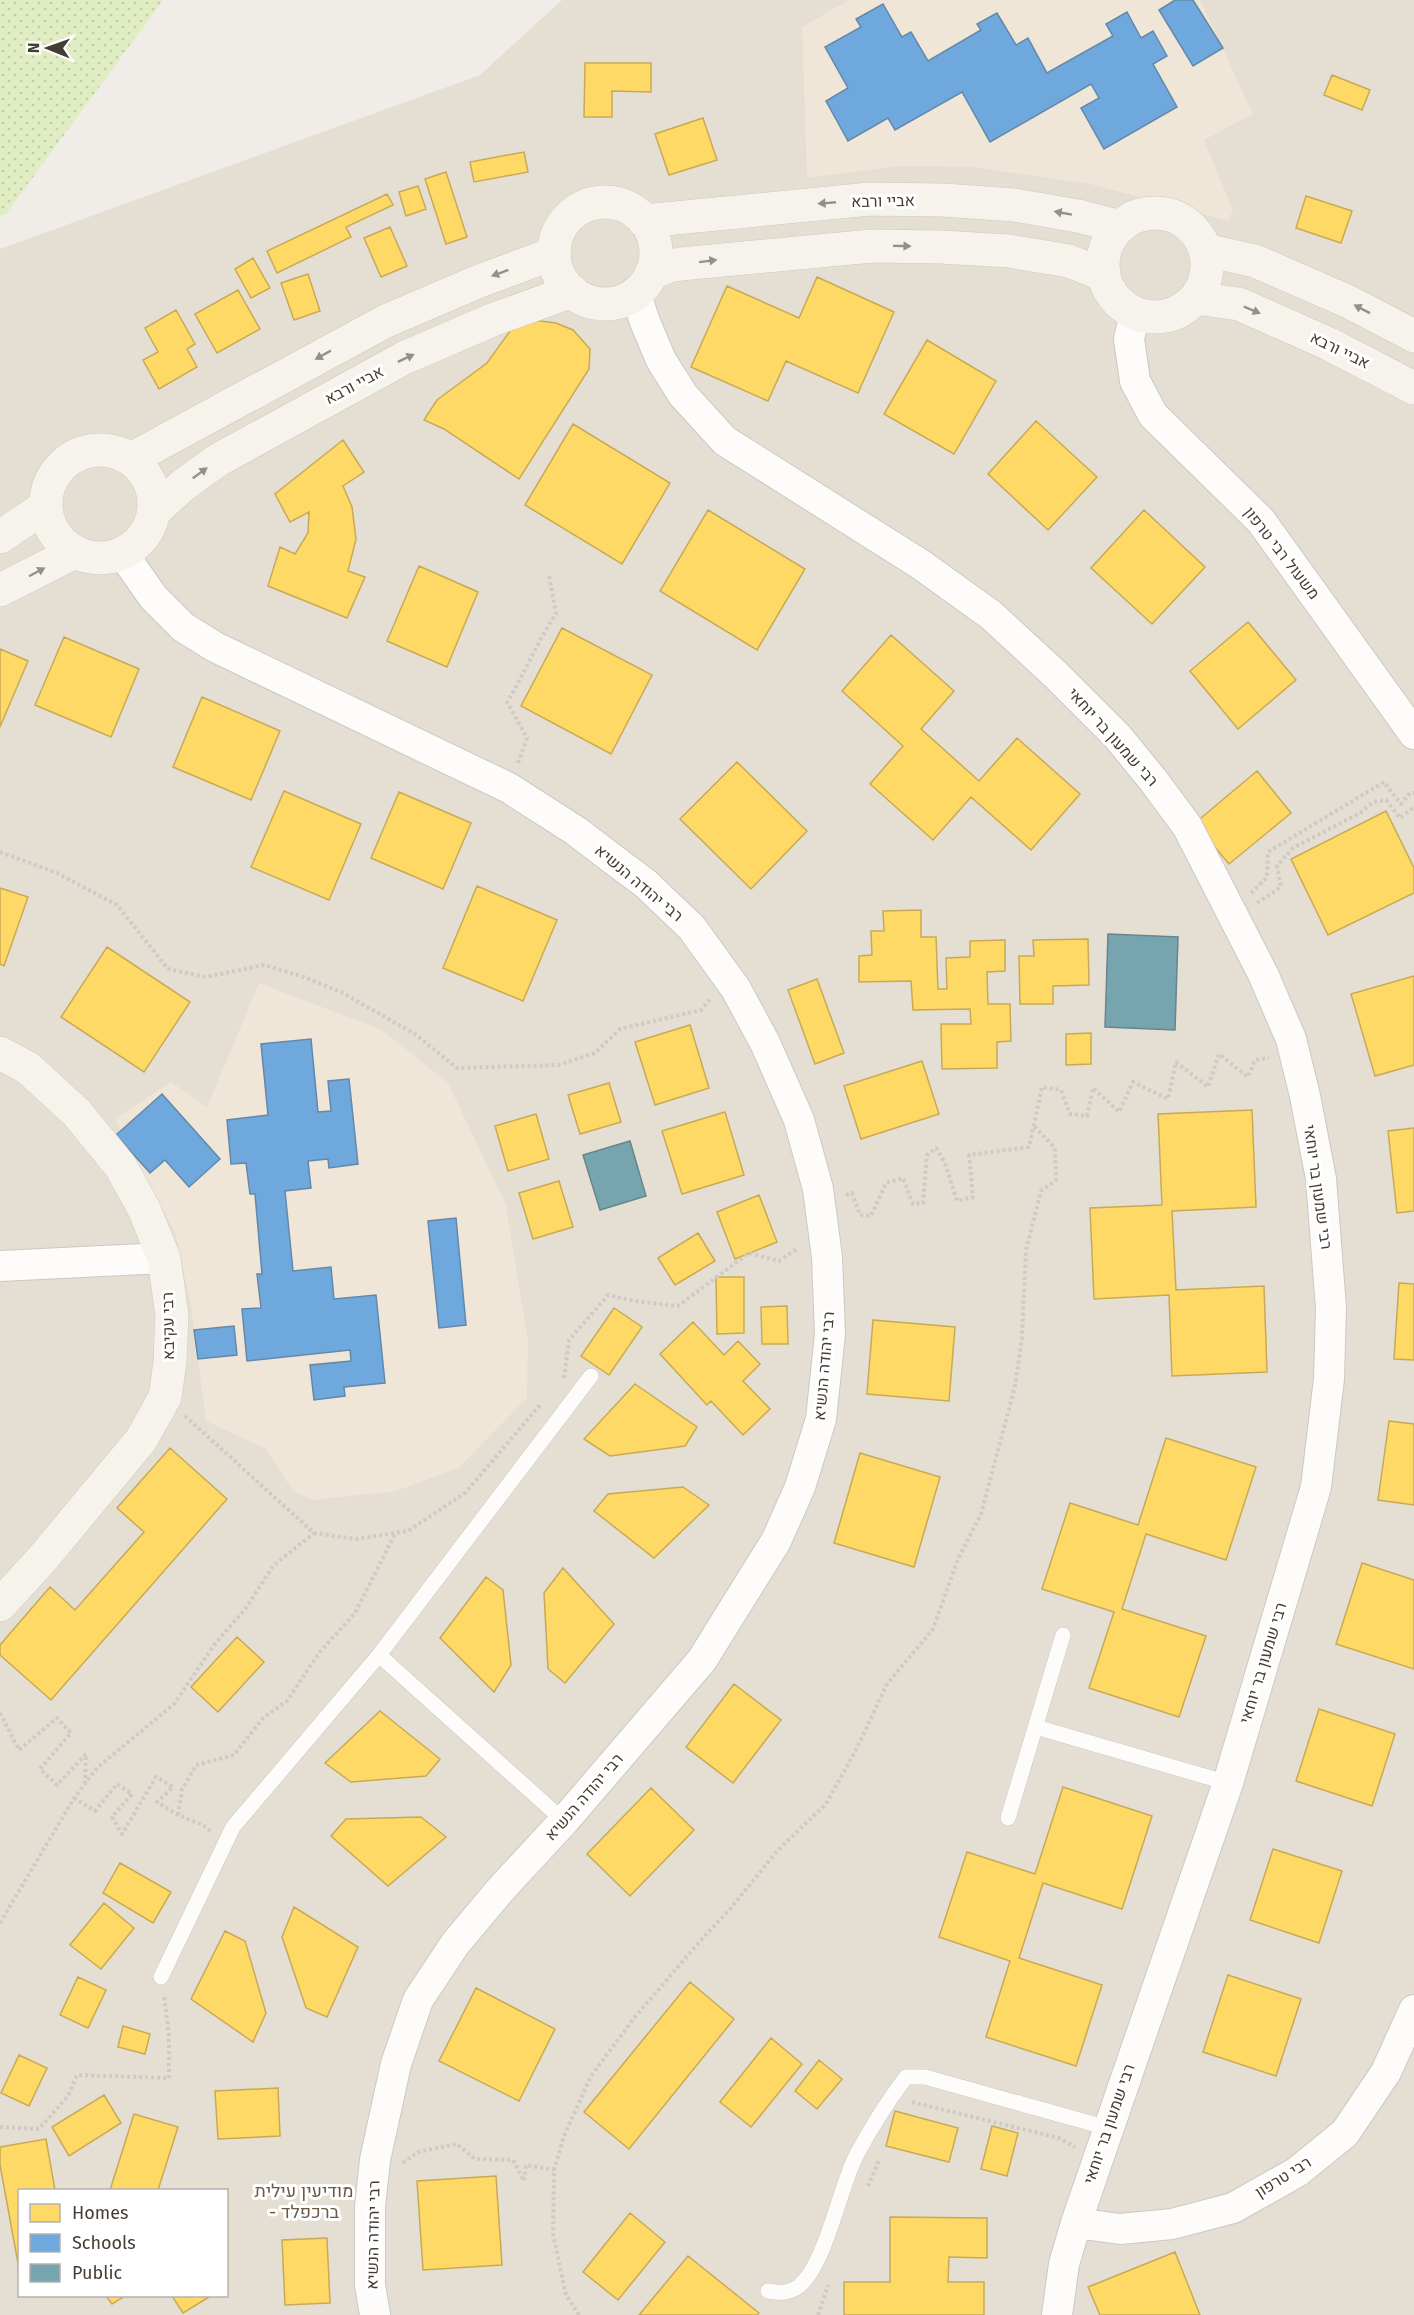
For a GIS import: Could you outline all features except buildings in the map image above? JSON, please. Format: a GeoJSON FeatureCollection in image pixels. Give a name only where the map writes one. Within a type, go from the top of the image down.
{"type":"FeatureCollection","features":[{"type":"Feature","properties":{"kind":"street","name":"אביי ורבא"},"geometry":{"type":"LineString","coordinates":[[644,221],[870,199],[1014,205],[1078,216],[1120,227]]}},
{"type":"Feature","properties":{"kind":"street"},"geometry":{"type":"LineString","coordinates":[[643,283],[655,264],[656,244],[650,227],[638,213],[618,203],[594,202],[583,206],[569,216],[557,235],[556,267],[564,283],[572,291],[586,300],[603,304],[621,301],[669,266],[872,246],[1009,251],[1069,261],[1104,275]]}},
{"type":"Feature","properties":{"kind":"street"},"geometry":{"type":"LineString","coordinates":[[1152,213],[1169,215],[1185,223],[1197,235],[1204,250],[1207,267],[1204,283],[1195,298],[1183,309],[1168,316],[1151,317],[1135,313],[1121,304],[1110,291],[1104,275],[1103,258],[1109,241],[1120,227],[1134,217],[1152,213]]}},
{"type":"Feature","properties":{"kind":"street"},"geometry":{"type":"LineString","coordinates":[[1204,250],[1255,261],[1349,302],[1414,336]]}},
{"type":"Feature","properties":{"kind":"street"},"geometry":{"type":"LineString","coordinates":[[131,459],[386,321],[477,282],[555,253]]}},
{"type":"Feature","properties":{"kind":"street","name":"רבי שמעון בר יוחאי"},"geometry":{"type":"LineString","coordinates":[[643,283],[645,322],[662,360],[683,395],[725,441],[920,564],[991,615],[1048,667],[1117,736],[1153,780],[1187,826],[1263,974],[1290,1039],[1310,1119],[1324,1211],[1331,1308],[1329,1379],[1316,1487],[1228,1783],[1076,2223],[1064,2264],[1057,2315]]}},
{"type":"Feature","properties":{"kind":"street","name":"אביי ורבא"},"geometry":{"type":"LineString","coordinates":[[154,511],[182,486],[218,460],[404,358],[492,320],[572,291]]}},
{"type":"Feature","properties":{"kind":"street","name":"אביי ורבא"},"geometry":{"type":"LineString","coordinates":[[1195,298],[1239,304],[1329,344],[1414,388]]}},
{"type":"Feature","properties":{"kind":"street","name":"משעול רבי טרפון"},"geometry":{"type":"LineString","coordinates":[[1135,313],[1129,339],[1135,381],[1154,415],[1261,521],[1414,734]]}},
{"type":"Feature","properties":{"kind":"street"},"geometry":{"type":"LineString","coordinates":[[102,449],[131,459],[147,476],[154,494],[152,521],[143,538],[123,554],[105,559],[87,558],[75,552],[55,536],[46,513],[46,494],[56,472],[76,454],[102,449]]}},
{"type":"Feature","properties":{"kind":"street"},"geometry":{"type":"LineString","coordinates":[[0,537],[46,506]]}},
{"type":"Feature","properties":{"kind":"street"},"geometry":{"type":"LineString","coordinates":[[0,590],[75,552]]}},
{"type":"Feature","properties":{"kind":"street","name":"רבי יהודה הנשיא"},"geometry":{"type":"LineString","coordinates":[[123,554],[153,597],[183,627],[215,647],[509,788],[576,831],[646,884],[692,928],[736,989],[765,1042],[799,1120],[818,1189],[827,1257],[830,1334],[821,1419],[800,1487],[776,1541],[702,1660],[455,1944],[418,2000],[396,2064],[375,2160],[372,2187],[370,2284],[375,2315]]}},
{"type":"Feature","properties":{"kind":"street","name":"רבי עקיבא"},"geometry":{"type":"LineString","coordinates":[[0,1053],[28,1068],[77,1113],[121,1167],[144,1209],[164,1258],[172,1315],[170,1362],[165,1397],[141,1440],[0,1605]]}},
{"type":"Feature","properties":{"kind":"street"},"geometry":{"type":"LineString","coordinates":[[0,1266],[164,1258]]}},
{"type":"Feature","properties":{"kind":"street","name":"רבי טרפון"},"geometry":{"type":"LineString","coordinates":[[1076,2223],[1120,2229],[1172,2224],[1233,2208],[1297,2172],[1345,2133],[1386,2072],[1414,2010]]}},
{"type":"Feature","properties":{"kind":"lane"},"geometry":{"type":"LineString","coordinates":[[161,1977],[233,1827],[379,1654],[591,1376]]}},
{"type":"Feature","properties":{"kind":"lane"},"geometry":{"type":"LineString","coordinates":[[1008,1818],[1063,1635]]}},
{"type":"Feature","properties":{"kind":"lane"},"geometry":{"type":"LineString","coordinates":[[379,1654],[564,1821]]}},
{"type":"Feature","properties":{"kind":"lane"},"geometry":{"type":"LineString","coordinates":[[1036,1727],[1228,1783]]}},
{"type":"Feature","properties":{"kind":"lane"},"geometry":{"type":"LineString","coordinates":[[768,2291],[784,2294],[799,2286],[813,2269],[856,2157],[888,2102],[906,2077],[925,2077],[1108,2128]]}},
{"type":"Feature","properties":{"kind":"path"},"geometry":{"type":"LineString","coordinates":[[509,788],[527,738],[507,702],[529,666],[538,640],[556,614],[549,575]]}},
{"type":"Feature","properties":{"kind":"path"},"geometry":{"type":"LineString","coordinates":[[1232,911],[1255,891],[1266,877],[1268,852],[1285,840],[1384,782],[1401,804],[1410,793],[1414,793]]}},
{"type":"Feature","properties":{"kind":"path"},"geometry":{"type":"LineString","coordinates":[[1232,911],[1281,887],[1277,866],[1293,848],[1360,813],[1373,802],[1386,800],[1400,818],[1414,807]]}},
{"type":"Feature","properties":{"kind":"path"},"geometry":{"type":"LineString","coordinates":[[0,852],[57,873],[117,905],[168,969],[206,977],[264,965],[304,976],[341,992],[415,1034],[457,1068],[558,1065],[595,1053],[620,1029],[701,1010],[727,978]]}},
{"type":"Feature","properties":{"kind":"path"},"geometry":{"type":"LineString","coordinates":[[591,1376],[563,1378],[569,1340],[608,1295],[634,1301],[678,1305],[749,1253],[779,1261],[822,1218],[852,1193],[860,1215],[871,1216],[886,1183],[903,1178],[913,1204],[923,1203],[927,1155],[936,1148],[945,1162],[957,1201],[973,1197],[969,1155],[1029,1147],[1042,1087],[1061,1089],[1070,1114],[1087,1116],[1094,1088],[1119,1112],[1133,1082],[1168,1099],[1176,1062],[1208,1087],[1219,1054],[1248,1077],[1255,1060],[1295,1055]]}},
{"type":"Feature","properties":{"kind":"path"},"geometry":{"type":"LineString","coordinates":[[579,2315],[566,2295],[553,2234],[554,2170],[564,2136],[591,2076],[635,2017],[700,1940],[731,1908],[777,1851],[826,1804],[856,1750],[887,1684],[933,1629],[958,1559],[981,1514],[1015,1386],[1023,1336],[1026,1250],[1041,1191],[1056,1180],[1055,1148],[1034,1126]]}},
{"type":"Feature","properties":{"kind":"path"},"geometry":{"type":"LineString","coordinates":[[165,1397],[314,1533],[356,1539],[408,1531],[465,1493],[548,1396]]}},
{"type":"Feature","properties":{"kind":"path"},"geometry":{"type":"LineString","coordinates":[[0,1923],[74,1798],[97,1768],[174,1704],[214,1645],[246,1608],[273,1566],[314,1533]]}},
{"type":"Feature","properties":{"kind":"path"},"geometry":{"type":"LineString","coordinates":[[178,1815],[182,1790],[196,1765],[234,1755],[263,1718],[287,1701],[319,1653],[355,1613],[395,1533]]}},
{"type":"Feature","properties":{"kind":"path"},"geometry":{"type":"LineString","coordinates":[[0,1713],[19,1750],[57,1718],[71,1734],[40,1769],[57,1785],[86,1754],[85,1783]]}},
{"type":"Feature","properties":{"kind":"path"},"geometry":{"type":"LineString","coordinates":[[74,1798],[94,1811],[117,1784],[132,1794],[112,1817],[122,1834],[156,1777],[173,1787],[157,1802],[178,1815],[203,1825],[224,1845]]}},
{"type":"Feature","properties":{"kind":"path"},"geometry":{"type":"LineString","coordinates":[[0,2127],[39,2129],[68,2096],[77,2075],[169,2078],[169,2036],[161,1977]]}},
{"type":"Feature","properties":{"kind":"path"},"geometry":{"type":"LineString","coordinates":[[888,2102],[909,2101],[1059,2138],[1097,2159]]}},
{"type":"Feature","properties":{"kind":"path"},"geometry":{"type":"LineString","coordinates":[[372,2187],[418,2152],[457,2144],[475,2159],[513,2160],[524,2181],[526,2165],[554,2170]]}},
{"type":"Feature","properties":{"kind":"path"},"geometry":{"type":"LineString","coordinates":[[866,2192],[879,2161],[880,2149]]}},
{"type":"Feature","properties":{"kind":"path"},"geometry":{"type":"LineString","coordinates":[[818,2315],[830,2279]]}},
{"type":"Feature","properties":{"kind":"shaded area"},"geometry":{"type":"Polygon","coordinates":[[[562,0],[1414,0],[1414,2315],[0,2315],[0,249],[480,75],[562,0]]]}},
{"type":"Feature","properties":{"kind":"shaded area"},"geometry":{"type":"Polygon","coordinates":[[[849,0],[1200,0],[1253,114],[1204,140],[1233,210],[1228,221],[1090,184],[973,167],[900,166],[807,178],[802,27],[849,0]]]}},
{"type":"Feature","properties":{"kind":"shaded area"},"geometry":{"type":"Polygon","coordinates":[[[259,983],[382,1030],[448,1083],[506,1205],[528,1342],[527,1398],[458,1468],[396,1491],[313,1500],[293,1491],[266,1449],[206,1421],[191,1306],[176,1235],[115,1119],[171,1082],[207,1107],[259,983]]]}},
{"type":"Feature","properties":{"kind":"green space"},"geometry":{"type":"Polygon","coordinates":[[[0,0],[163,0],[6,214],[0,216],[0,0]]]}},
{"type":"Feature","properties":{"kind":"district","name":"מודיעין עילית - ברכפלד"},"geometry":{"type":"Point","coordinates":[304,2201]}}]}
